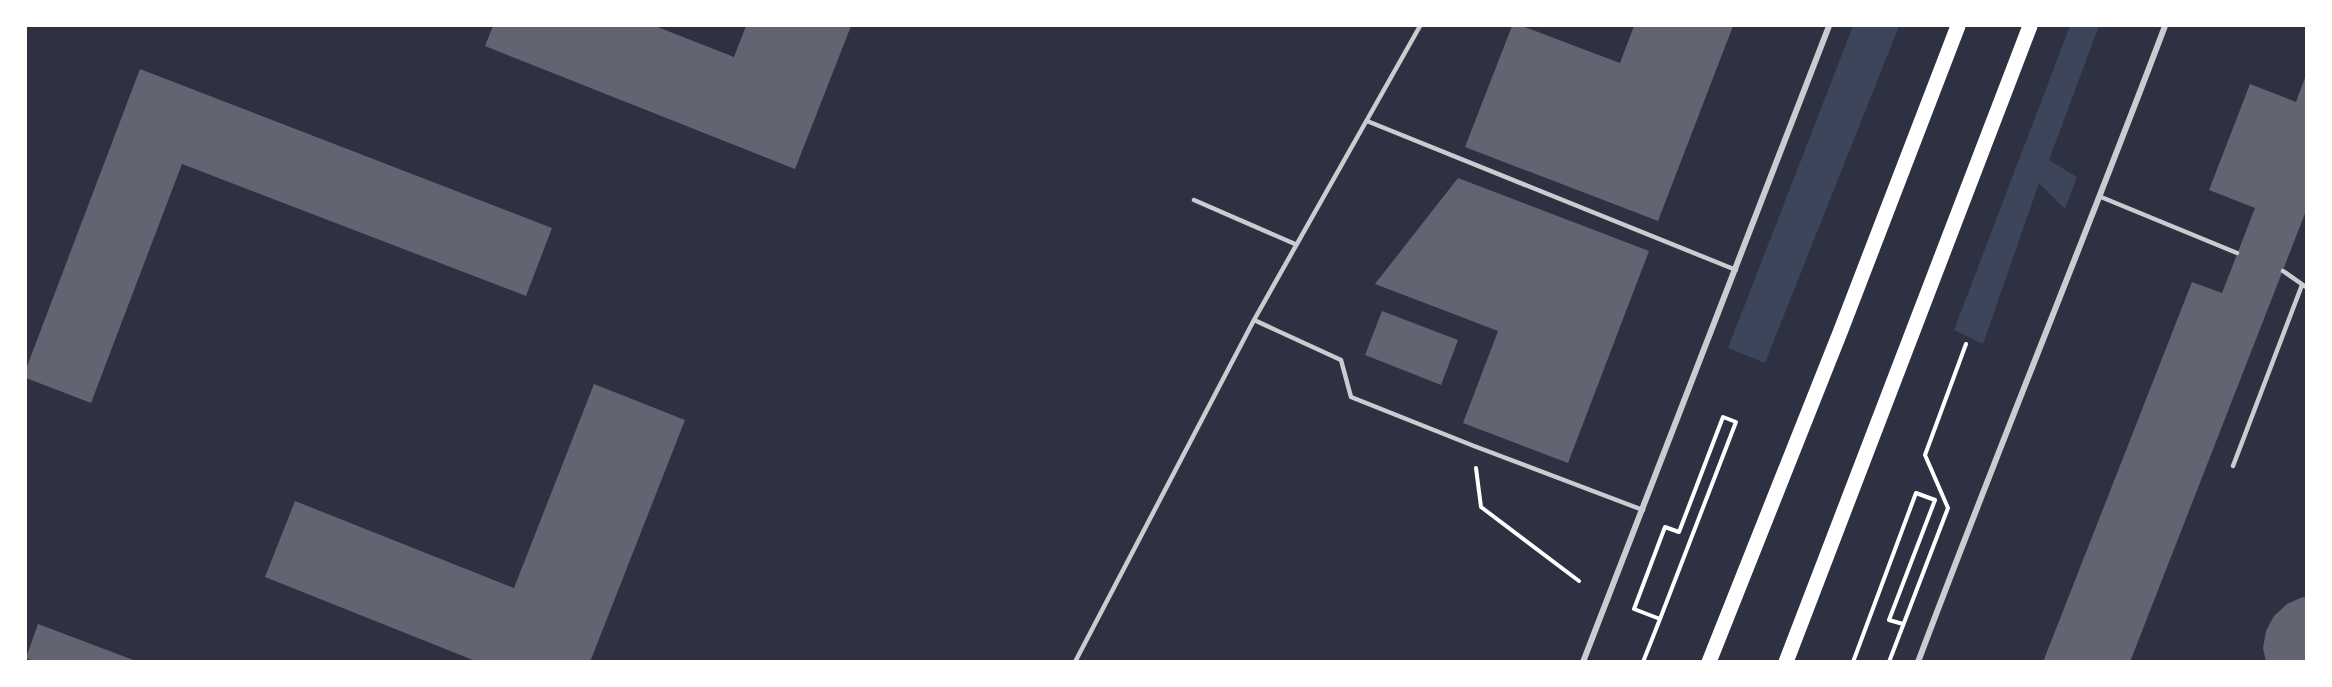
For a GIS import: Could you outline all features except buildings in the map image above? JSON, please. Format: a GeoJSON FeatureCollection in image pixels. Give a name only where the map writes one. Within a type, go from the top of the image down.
{"type":"FeatureCollection","features":[{"type":"Feature","properties":{"kind":"main road"},"geometry":{"type":"LineString","coordinates":[[1709,662],[1842,330],[1958,26]]}},
{"type":"Feature","properties":{"kind":"main road"},"geometry":{"type":"LineString","coordinates":[[1786,662],[2030,26]]}},
{"type":"Feature","properties":{"kind":"street"},"geometry":{"type":"LineString","coordinates":[[1584,662],[1829,26]]}},
{"type":"Feature","properties":{"kind":"street"},"geometry":{"type":"LineString","coordinates":[[1918,662],[1984,486],[2101,197],[2165,26]]}},
{"type":"Feature","properties":{"kind":"lane"},"geometry":{"type":"LineString","coordinates":[[1075,662],[1295,244],[1420,26]]}},
{"type":"Feature","properties":{"kind":"lane"},"geometry":{"type":"LineString","coordinates":[[1367,121],[1736,270]]}},
{"type":"Feature","properties":{"kind":"lane"},"geometry":{"type":"LineString","coordinates":[[2101,197],[2237,253]]}},
{"type":"Feature","properties":{"kind":"lane"},"geometry":{"type":"LineString","coordinates":[[1194,200],[1295,244]]}},
{"type":"Feature","properties":{"kind":"lane"},"geometry":{"type":"LineString","coordinates":[[2233,466],[2304,286],[2283,271]]}},
{"type":"Feature","properties":{"kind":"lane"},"geometry":{"type":"LineString","coordinates":[[1254,320],[1341,360],[1351,397],[1643,510]]}},
{"type":"Feature","properties":{"kind":"path"},"geometry":{"type":"LineString","coordinates":[[1888,662],[1947,508],[1925,455],[1966,344]]}},
{"type":"Feature","properties":{"kind":"path"},"geometry":{"type":"LineString","coordinates":[[1643,662],[1660,619],[1736,422],[1723,417],[1679,532],[1665,527],[1634,609],[1660,619]]}},
{"type":"Feature","properties":{"kind":"path"},"geometry":{"type":"LineString","coordinates":[[1474,446],[1481,507],[1579,581]]}},
{"type":"Feature","properties":{"kind":"path"},"geometry":{"type":"LineString","coordinates":[[1853,662],[1916,494],[1935,500],[1889,620],[1903,624]]}},
{"type":"Feature","properties":{"kind":"shaded area"},"geometry":{"type":"Polygon","coordinates":[[[1853,26],[1899,26],[1765,363],[1728,348],[1853,26]]]}},
{"type":"Feature","properties":{"kind":"shaded area"},"geometry":{"type":"Polygon","coordinates":[[[2070,26],[2099,26],[2049,160],[2077,177],[2065,209],[2039,183],[1983,344],[1954,330],[2070,26]]]}}]}
